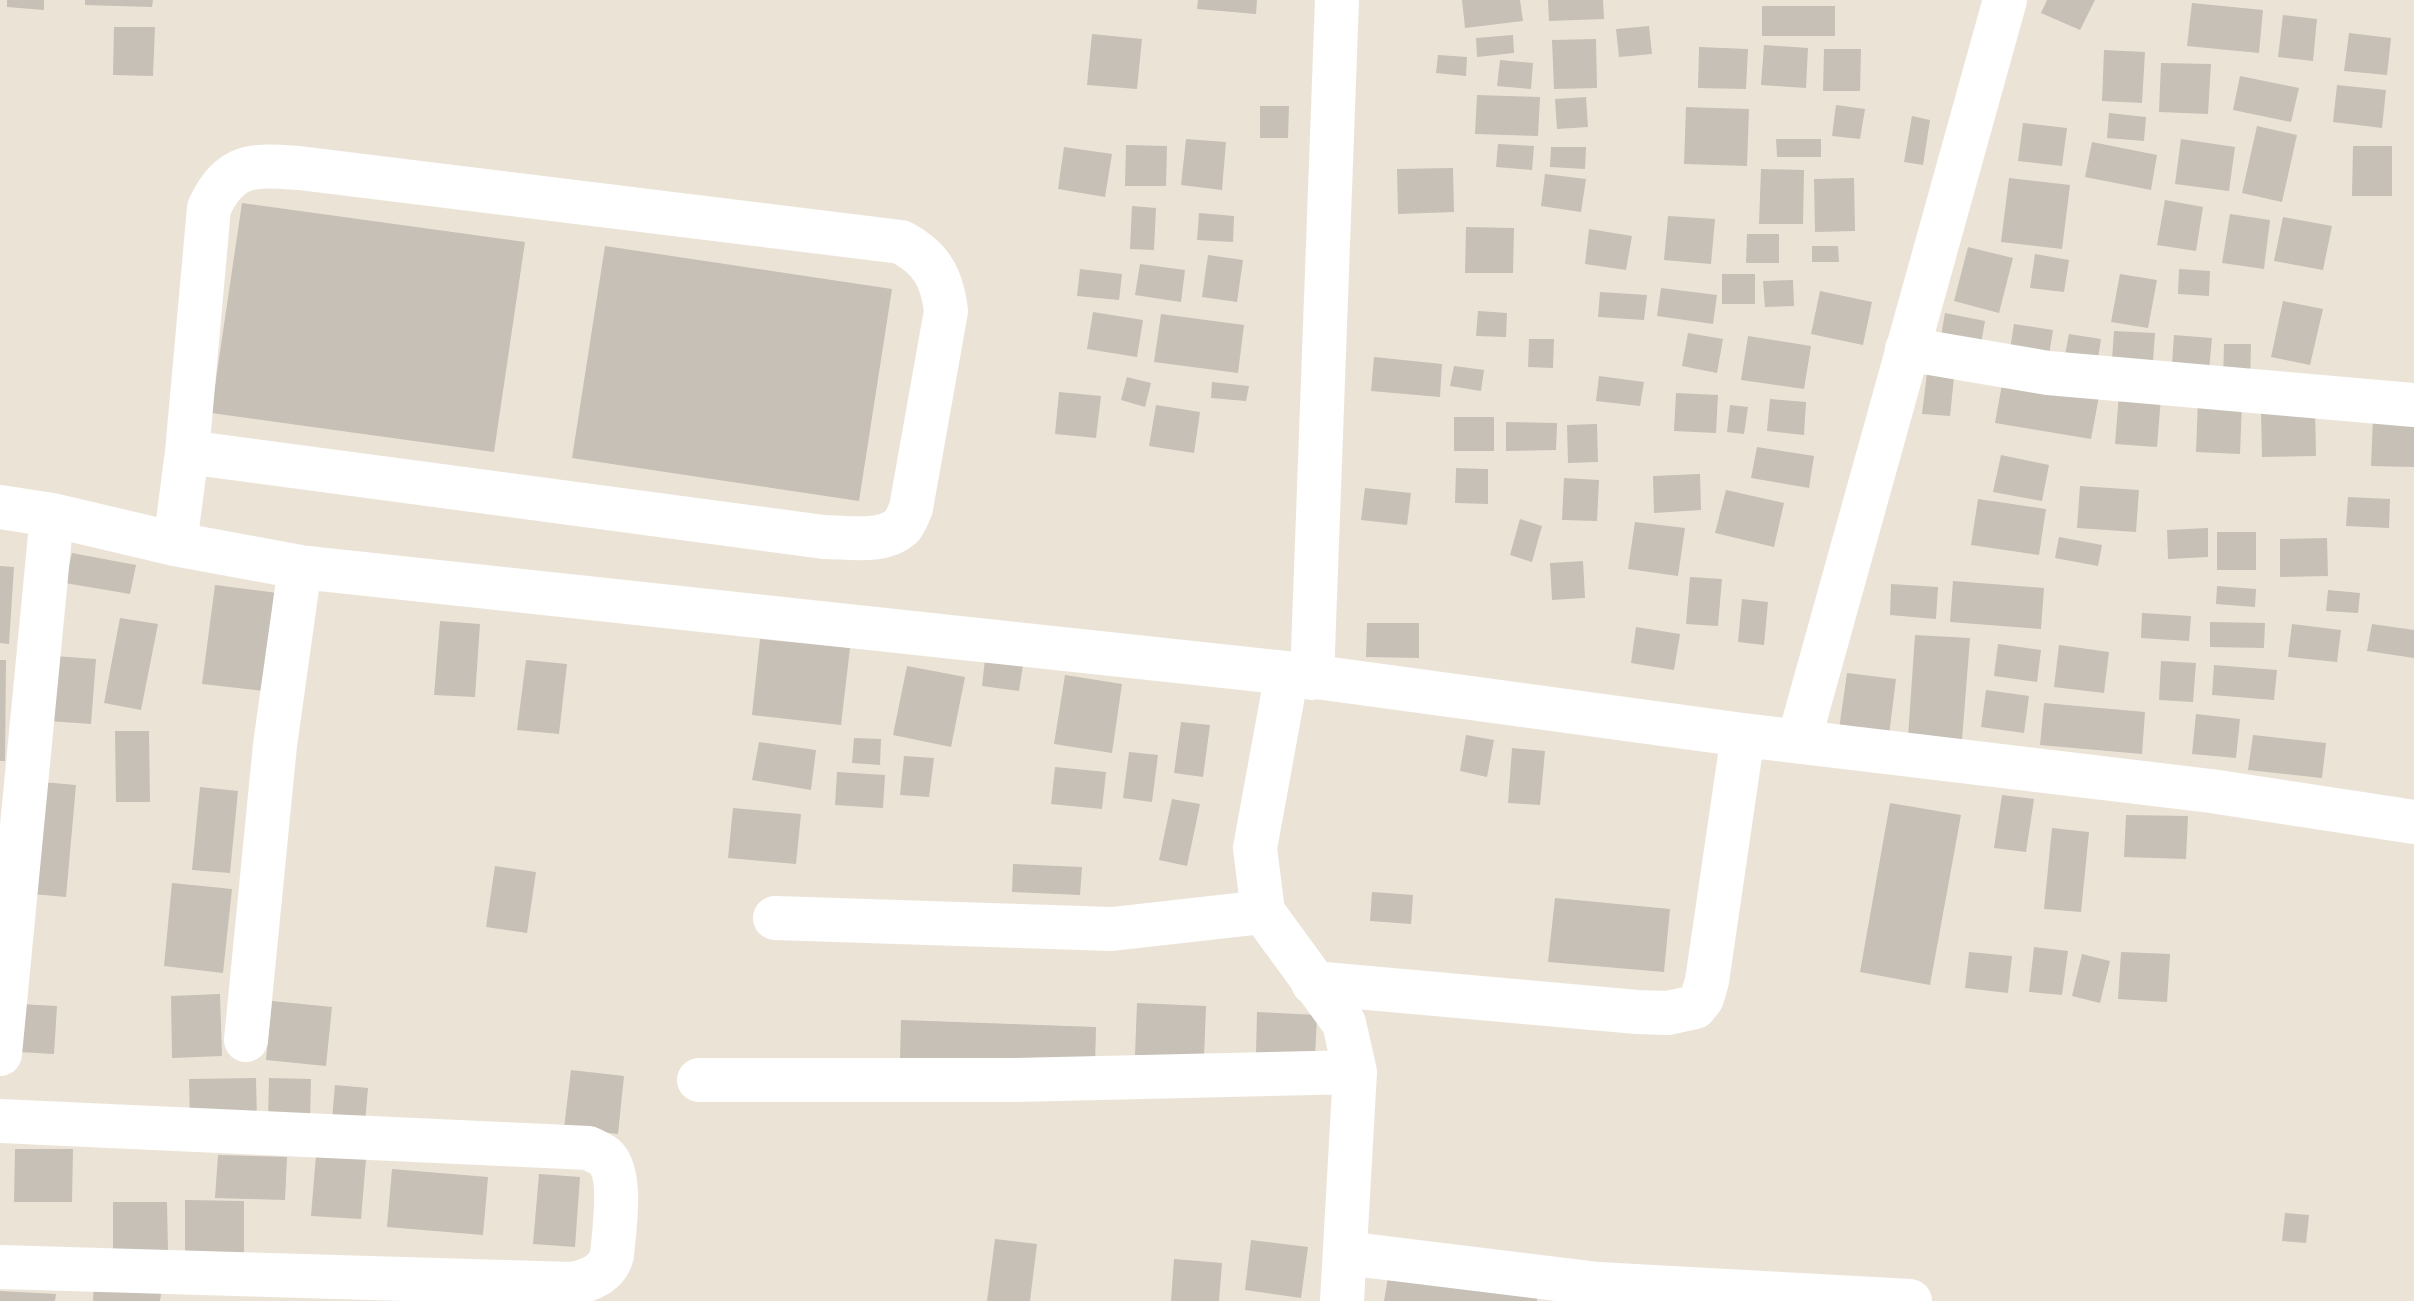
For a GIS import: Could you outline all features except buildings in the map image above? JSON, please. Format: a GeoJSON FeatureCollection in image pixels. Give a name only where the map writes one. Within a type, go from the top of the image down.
{"type":"FeatureCollection","features":[{"type":"Feature","properties":{"kind":"street"},"geometry":{"type":"LineString","coordinates":[[1337,0],[1299,676],[1255,848],[1263,912],[1344,1023],[1355,1072],[1342,1301]]}},
{"type":"Feature","properties":{"kind":"street"},"geometry":{"type":"LineString","coordinates":[[1799,740],[2005,0]]}},
{"type":"Feature","properties":{"kind":"street"},"geometry":{"type":"LineString","coordinates":[[175,544],[187,452],[209,208],[218,188],[236,172],[260,166],[299,168],[901,242],[920,253],[943,289],[946,311],[911,508],[904,525],[889,534],[868,538],[824,537],[187,452]]}},
{"type":"Feature","properties":{"kind":"street"},"geometry":{"type":"LineString","coordinates":[[1907,349],[2048,373],[2414,405]]}},
{"type":"Feature","properties":{"kind":"street"},"geometry":{"type":"LineString","coordinates":[[0,507],[300,567],[1299,676],[1743,735],[2211,791],[2414,822]]}},
{"type":"Feature","properties":{"kind":"street"},"geometry":{"type":"LineString","coordinates":[[0,1054],[52,515]]}},
{"type":"Feature","properties":{"kind":"street"},"geometry":{"type":"LineString","coordinates":[[246,1040],[275,745],[300,567]]}},
{"type":"Feature","properties":{"kind":"street"},"geometry":{"type":"LineString","coordinates":[[1313,983],[1637,1012],[1668,1013],[1695,1007],[1702,998],[1707,981],[1743,735]]}},
{"type":"Feature","properties":{"kind":"street"},"geometry":{"type":"LineString","coordinates":[[775,918],[1112,929],[1263,912]]}},
{"type":"Feature","properties":{"kind":"street"},"geometry":{"type":"LineString","coordinates":[[699,1080],[999,1080],[1355,1072]]}},
{"type":"Feature","properties":{"kind":"street"},"geometry":{"type":"LineString","coordinates":[[0,1121],[589,1148],[606,1157],[613,1170],[616,1190],[610,1264],[587,1280],[572,1284],[0,1267]]}},
{"type":"Feature","properties":{"kind":"street"},"geometry":{"type":"LineString","coordinates":[[1345,1253],[1611,1285],[1910,1301]]}}]}
